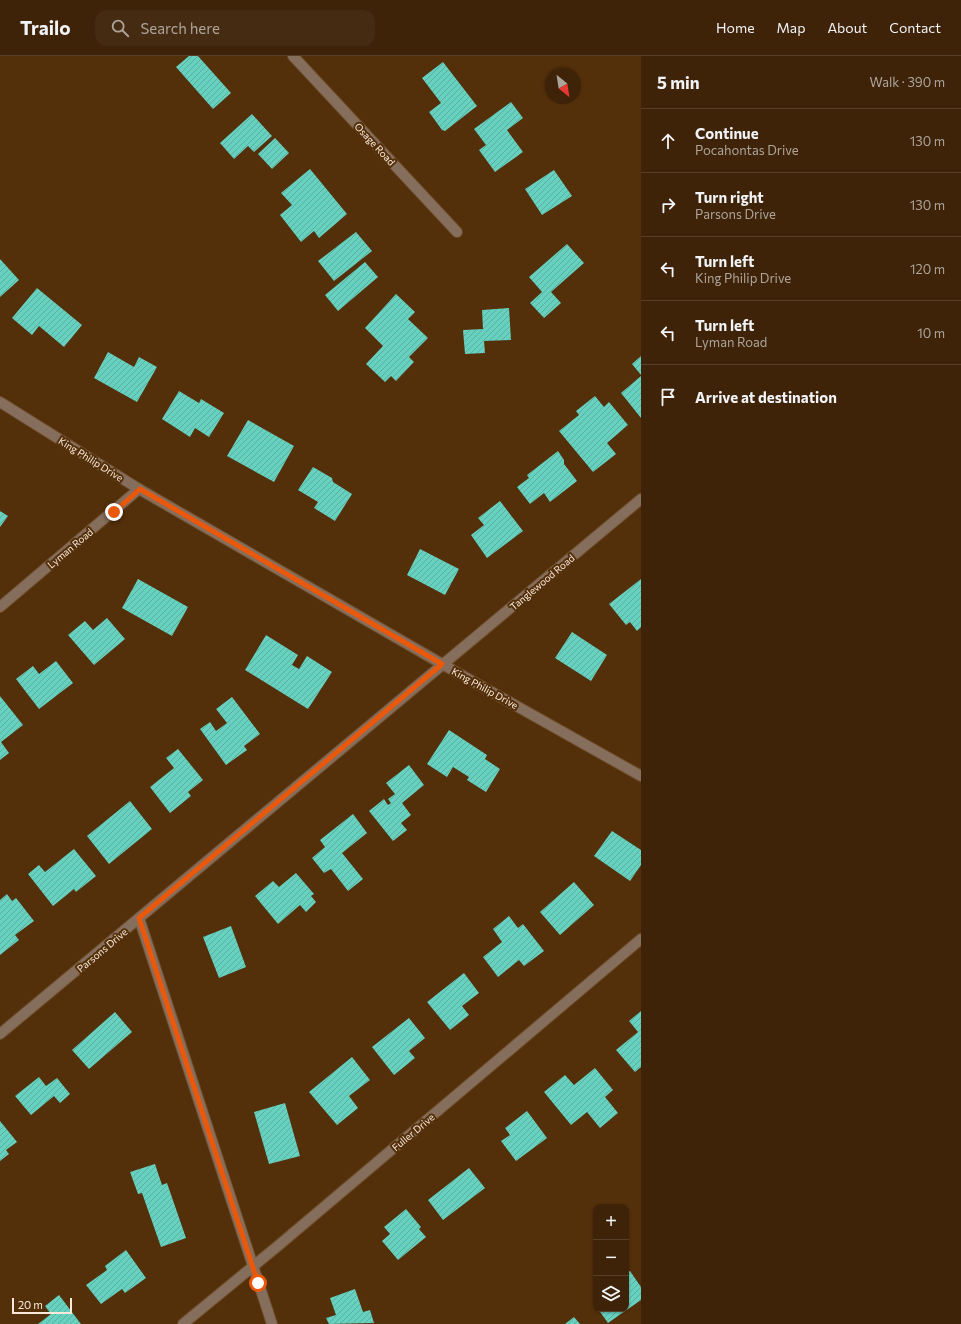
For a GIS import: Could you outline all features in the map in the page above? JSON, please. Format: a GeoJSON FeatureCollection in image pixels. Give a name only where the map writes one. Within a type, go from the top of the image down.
{"type":"FeatureCollection","features":[{"type":"Feature","properties":{"kind":"street","name":"Osage Road"},"geometry":{"type":"LineString","coordinates":[[293,56],[457,232]]}},
{"type":"Feature","properties":{"kind":"street","name":"King Philip Drive"},"geometry":{"type":"LineString","coordinates":[[0,402],[140,489],[442,664],[641,776]]}},
{"type":"Feature","properties":{"kind":"street","name":"Lyman Road"},"geometry":{"type":"LineString","coordinates":[[0,607],[140,489]]}},
{"type":"Feature","properties":{"kind":"street","name":"Tanglewood Road"},"geometry":{"type":"LineString","coordinates":[[442,664],[641,499]]}},
{"type":"Feature","properties":{"kind":"street","name":"Parsons Drive"},"geometry":{"type":"LineString","coordinates":[[0,1034],[442,664]]}},
{"type":"Feature","properties":{"kind":"street"},"geometry":{"type":"LineString","coordinates":[[139,918],[272,1324]]}},
{"type":"Feature","properties":{"kind":"street","name":"Fuller Drive"},"geometry":{"type":"LineString","coordinates":[[183,1324],[253,1267],[641,939]]}},
{"type":"Feature","properties":{"kind":"building"},"geometry":{"type":"Polygon","coordinates":[[[189,56],[198,56],[231,93],[213,109],[176,67],[189,56]]]}},
{"type":"Feature","properties":{"kind":"building"},"geometry":{"type":"Polygon","coordinates":[[[443,62],[477,106],[445,131],[442,130],[429,112],[441,103],[422,78],[443,62]]]}},
{"type":"Feature","properties":{"kind":"building"},"geometry":{"type":"Polygon","coordinates":[[[511,102],[523,118],[507,130],[523,152],[495,172],[479,150],[486,145],[474,129],[511,102]]]}},
{"type":"Feature","properties":{"kind":"building"},"geometry":{"type":"Polygon","coordinates":[[[252,114],[272,136],[254,152],[248,146],[234,159],[220,143],[252,114]]]}},
{"type":"Feature","properties":{"kind":"building"},"geometry":{"type":"Polygon","coordinates":[[[275,138],[289,153],[272,169],[258,154],[275,138]]]}},
{"type":"Feature","properties":{"kind":"building"},"geometry":{"type":"Polygon","coordinates":[[[310,169],[347,214],[319,238],[314,231],[301,242],[280,215],[292,205],[281,193],[310,169]]]}},
{"type":"Feature","properties":{"kind":"building"},"geometry":{"type":"Polygon","coordinates":[[[554,170],[572,196],[542,215],[525,189],[554,170]]]}},
{"type":"Feature","properties":{"kind":"building"},"geometry":{"type":"Polygon","coordinates":[[[356,232],[372,251],[334,281],[318,261],[356,232]]]}},
{"type":"Feature","properties":{"kind":"building"},"geometry":{"type":"Polygon","coordinates":[[[567,244],[584,263],[551,292],[561,303],[544,318],[530,303],[542,292],[529,277],[567,244]]]}},
{"type":"Feature","properties":{"kind":"building"},"geometry":{"type":"Polygon","coordinates":[[[0,259],[19,280],[0,297],[0,259]]]}},
{"type":"Feature","properties":{"kind":"building"},"geometry":{"type":"Polygon","coordinates":[[[365,262],[378,277],[338,311],[325,295],[365,262]]]}},
{"type":"Feature","properties":{"kind":"building"},"geometry":{"type":"Polygon","coordinates":[[[37,288],[82,325],[64,347],[39,326],[32,335],[12,318],[37,288]]]}},
{"type":"Feature","properties":{"kind":"building"},"geometry":{"type":"Polygon","coordinates":[[[396,294],[415,312],[408,319],[428,338],[409,357],[414,362],[396,381],[391,376],[385,382],[366,364],[383,346],[365,328],[396,294]]]}},
{"type":"Feature","properties":{"kind":"building"},"geometry":{"type":"Polygon","coordinates":[[[509,308],[511,340],[484,341],[485,353],[465,354],[463,330],[483,329],[482,310],[509,308]]]}},
{"type":"Feature","properties":{"kind":"building"},"geometry":{"type":"Polygon","coordinates":[[[108,352],[134,367],[139,357],[157,367],[137,402],[94,378],[108,352]]]}},
{"type":"Feature","properties":{"kind":"building"},"geometry":{"type":"Polygon","coordinates":[[[641,356],[641,375],[632,364],[641,356]]]}},
{"type":"Feature","properties":{"kind":"building"},"geometry":{"type":"Polygon","coordinates":[[[641,376],[641,418],[621,393],[641,376]]]}},
{"type":"Feature","properties":{"kind":"building"},"geometry":{"type":"Polygon","coordinates":[[[179,391],[199,403],[201,399],[224,413],[209,437],[195,428],[190,437],[162,419],[179,391]]]}},
{"type":"Feature","properties":{"kind":"building"},"geometry":{"type":"Polygon","coordinates":[[[595,396],[604,407],[609,402],[628,425],[607,443],[616,454],[593,472],[559,431],[579,415],[576,411],[595,396]]]}},
{"type":"Feature","properties":{"kind":"building"},"geometry":{"type":"Polygon","coordinates":[[[248,420],[294,446],[274,482],[227,456],[248,420]]]}},
{"type":"Feature","properties":{"kind":"building"},"geometry":{"type":"Polygon","coordinates":[[[558,451],[564,460],[564,464],[577,481],[550,502],[544,493],[530,504],[517,487],[529,478],[527,475],[558,451]]]}},
{"type":"Feature","properties":{"kind":"building"},"geometry":{"type":"Polygon","coordinates":[[[313,467],[332,478],[333,482],[352,494],[335,521],[314,508],[318,502],[298,490],[313,467]]]}},
{"type":"Feature","properties":{"kind":"building"},"geometry":{"type":"Polygon","coordinates":[[[500,501],[523,531],[487,558],[471,535],[484,525],[478,518],[500,501]]]}},
{"type":"Feature","properties":{"kind":"building"},"geometry":{"type":"Polygon","coordinates":[[[0,511],[8,516],[0,527],[0,511]]]}},
{"type":"Feature","properties":{"kind":"building"},"geometry":{"type":"Polygon","coordinates":[[[420,549],[459,569],[445,595],[407,575],[420,549]]]}},
{"type":"Feature","properties":{"kind":"building"},"geometry":{"type":"Polygon","coordinates":[[[138,579],[188,607],[172,636],[122,608],[138,579]]]}},
{"type":"Feature","properties":{"kind":"building"},"geometry":{"type":"Polygon","coordinates":[[[641,579],[641,627],[637,631],[630,622],[626,625],[609,604],[641,579]]]}},
{"type":"Feature","properties":{"kind":"building"},"geometry":{"type":"Polygon","coordinates":[[[107,618],[125,639],[94,665],[68,635],[85,621],[93,630],[107,618]]]}},
{"type":"Feature","properties":{"kind":"building"},"geometry":{"type":"Polygon","coordinates":[[[572,632],[607,655],[591,681],[555,658],[572,632]]]}},
{"type":"Feature","properties":{"kind":"building"},"geometry":{"type":"Polygon","coordinates":[[[266,635],[298,655],[292,665],[299,669],[307,656],[332,672],[308,709],[245,670],[266,635]]]}},
{"type":"Feature","properties":{"kind":"building"},"geometry":{"type":"Polygon","coordinates":[[[56,661],[73,683],[39,709],[16,679],[33,666],[39,674],[56,661]]]}},
{"type":"Feature","properties":{"kind":"building"},"geometry":{"type":"Polygon","coordinates":[[[0,696],[23,725],[1,742],[9,753],[0,760],[0,696]]]}},
{"type":"Feature","properties":{"kind":"building"},"geometry":{"type":"Polygon","coordinates":[[[232,697],[260,734],[244,746],[247,750],[226,765],[200,729],[210,722],[216,731],[227,723],[216,709],[232,697]]]}},
{"type":"Feature","properties":{"kind":"building"},"geometry":{"type":"Polygon","coordinates":[[[449,730],[487,755],[485,759],[500,769],[486,792],[467,780],[469,777],[453,767],[447,777],[427,764],[449,730]]]}},
{"type":"Feature","properties":{"kind":"building"},"geometry":{"type":"Polygon","coordinates":[[[178,749],[203,780],[188,792],[191,796],[170,813],[150,787],[174,768],[166,758],[178,749]]]}},
{"type":"Feature","properties":{"kind":"building"},"geometry":{"type":"Polygon","coordinates":[[[409,765],[424,785],[402,803],[411,815],[401,823],[407,830],[393,841],[369,811],[384,799],[388,805],[391,803],[388,799],[395,794],[386,783],[409,765]]]}},
{"type":"Feature","properties":{"kind":"building"},"geometry":{"type":"Polygon","coordinates":[[[130,801],[152,829],[109,864],[87,836],[130,801]]]}},
{"type":"Feature","properties":{"kind":"building"},"geometry":{"type":"Polygon","coordinates":[[[353,814],[367,833],[342,853],[363,879],[348,891],[331,869],[324,873],[312,858],[325,847],[320,840],[353,814]]]}},
{"type":"Feature","properties":{"kind":"building"},"geometry":{"type":"Polygon","coordinates":[[[612,831],[641,850],[641,865],[630,881],[594,856],[612,831]]]}},
{"type":"Feature","properties":{"kind":"building"},"geometry":{"type":"Polygon","coordinates":[[[74,849],[96,876],[76,892],[74,889],[53,906],[28,874],[39,865],[45,872],[74,849]]]}},
{"type":"Feature","properties":{"kind":"building"},"geometry":{"type":"Polygon","coordinates":[[[296,873],[314,894],[311,896],[316,902],[306,912],[300,905],[278,924],[255,896],[273,881],[279,887],[296,873]]]}},
{"type":"Feature","properties":{"kind":"building"},"geometry":{"type":"Polygon","coordinates":[[[574,882],[594,905],[560,935],[540,912],[574,882]]]}},
{"type":"Feature","properties":{"kind":"building"},"geometry":{"type":"Polygon","coordinates":[[[7,894],[12,901],[16,898],[34,921],[15,935],[19,940],[0,955],[0,900],[7,894]]]}},
{"type":"Feature","properties":{"kind":"building"},"geometry":{"type":"Polygon","coordinates":[[[509,916],[518,928],[523,924],[544,951],[524,966],[519,960],[498,977],[483,957],[502,942],[493,929],[509,916]]]}},
{"type":"Feature","properties":{"kind":"building"},"geometry":{"type":"Polygon","coordinates":[[[231,926],[246,967],[219,978],[203,937],[231,926]]]}},
{"type":"Feature","properties":{"kind":"building"},"geometry":{"type":"Polygon","coordinates":[[[464,973],[479,993],[462,1006],[469,1015],[450,1030],[427,1002],[464,973]]]}},
{"type":"Feature","properties":{"kind":"building"},"geometry":{"type":"Polygon","coordinates":[[[641,1011],[641,1067],[635,1072],[616,1050],[638,1032],[629,1021],[641,1011]]]}},
{"type":"Feature","properties":{"kind":"building"},"geometry":{"type":"Polygon","coordinates":[[[115,1012],[132,1032],[89,1069],[72,1050],[115,1012]]]}},
{"type":"Feature","properties":{"kind":"building"},"geometry":{"type":"Polygon","coordinates":[[[409,1018],[425,1038],[409,1051],[415,1058],[394,1075],[372,1047],[409,1018]]]}},
{"type":"Feature","properties":{"kind":"building"},"geometry":{"type":"Polygon","coordinates":[[[352,1057],[370,1080],[349,1096],[358,1108],[337,1125],[309,1092],[352,1057]]]}},
{"type":"Feature","properties":{"kind":"building"},"geometry":{"type":"Polygon","coordinates":[[[595,1068],[613,1090],[605,1097],[618,1113],[600,1128],[587,1112],[571,1125],[544,1092],[565,1075],[574,1085],[595,1068]]]}},
{"type":"Feature","properties":{"kind":"building"},"geometry":{"type":"Polygon","coordinates":[[[39,1077],[46,1086],[57,1078],[70,1094],[60,1103],[54,1096],[31,1115],[15,1096],[39,1077]]]}},
{"type":"Feature","properties":{"kind":"building"},"geometry":{"type":"Polygon","coordinates":[[[285,1103],[300,1156],[269,1164],[254,1112],[285,1103]]]}},
{"type":"Feature","properties":{"kind":"building"},"geometry":{"type":"Polygon","coordinates":[[[527,1111],[547,1138],[516,1161],[501,1141],[510,1135],[505,1128],[527,1111]]]}},
{"type":"Feature","properties":{"kind":"building"},"geometry":{"type":"Polygon","coordinates":[[[0,1121],[17,1142],[6,1150],[9,1154],[0,1161],[0,1121]]]}},
{"type":"Feature","properties":{"kind":"building"},"geometry":{"type":"Polygon","coordinates":[[[155,1164],[162,1185],[167,1183],[186,1238],[161,1247],[142,1193],[138,1194],[130,1172],[155,1164]]]}},
{"type":"Feature","properties":{"kind":"building"},"geometry":{"type":"Polygon","coordinates":[[[469,1168],[485,1188],[443,1220],[428,1200],[469,1168]]]}},
{"type":"Feature","properties":{"kind":"building"},"geometry":{"type":"Polygon","coordinates":[[[406,1209],[421,1227],[419,1229],[426,1237],[398,1260],[382,1241],[390,1234],[384,1227],[406,1209]]]}},
{"type":"Feature","properties":{"kind":"building"},"geometry":{"type":"Polygon","coordinates":[[[126,1250],[146,1278],[125,1293],[122,1289],[101,1304],[86,1285],[107,1270],[105,1266],[126,1250]]]}},
{"type":"Feature","properties":{"kind":"building"},"geometry":{"type":"Polygon","coordinates":[[[629,1272],[641,1287],[641,1300],[629,1308],[629,1276],[629,1272]]]}},
{"type":"Feature","properties":{"kind":"building"},"geometry":{"type":"Polygon","coordinates":[[[355,1289],[363,1312],[370,1310],[374,1323],[329,1324],[326,1318],[336,1315],[330,1298],[355,1289]]]}},
{"type":"Feature","properties":{"kind":"building"},"geometry":{"type":"Polygon","coordinates":[[[59,1295],[81,1324],[38,1324],[51,1314],[45,1306],[59,1295]]]}},
{"type":"Feature","properties":{"kind":"building"},"geometry":{"type":"Polygon","coordinates":[[[600,1312],[624,1312],[608,1323],[600,1312]]]}},
{"type":"Feature","properties":{"kind":"building"},"geometry":{"type":"Polygon","coordinates":[[[574,1317],[580,1324],[565,1324],[574,1317]]]}},
{"type":"Feature","properties":{"kind":"route"},"geometry":{"type":"LineString","coordinates":[[114,512],[140,489],[442,664],[139,918],[258,1283]]}}]}
